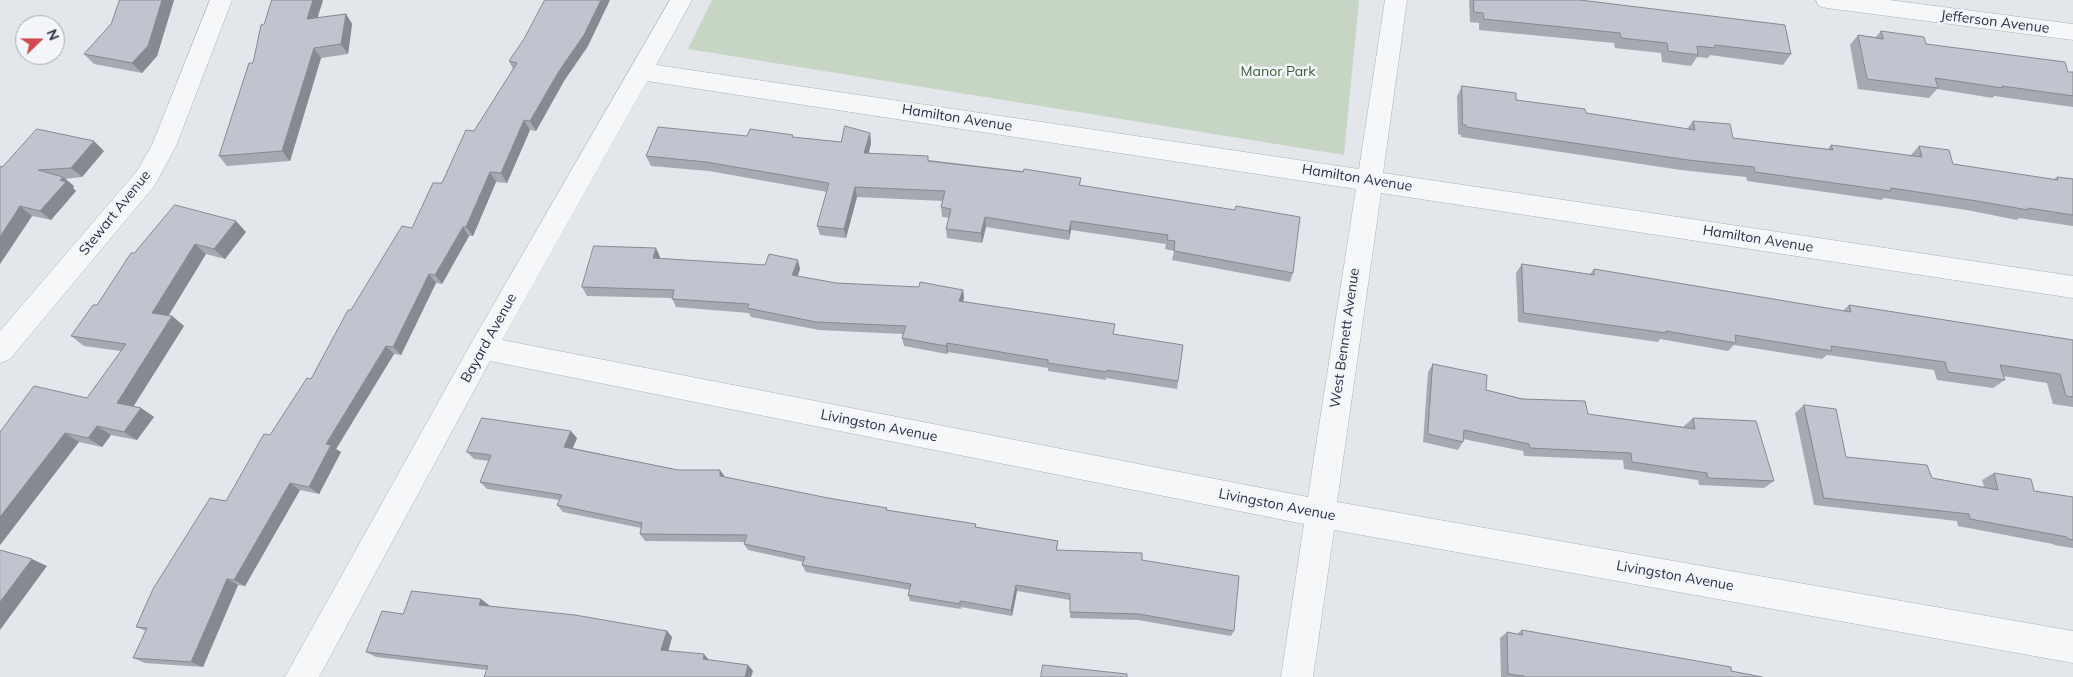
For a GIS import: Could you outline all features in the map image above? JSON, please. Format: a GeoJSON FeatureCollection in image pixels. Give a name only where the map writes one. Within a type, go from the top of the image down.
{"type":"FeatureCollection","features":[{"type":"Feature","properties":{"kind":"street","name":"Stewart Avenue"},"geometry":{"type":"LineString","coordinates":[[0,350],[146,178],[164,146],[221,0]]}},
{"type":"Feature","properties":{"kind":"street","name":"Bayard Avenue"},"geometry":{"type":"LineString","coordinates":[[301,677],[483,348],[681,0]]}},
{"type":"Feature","properties":{"kind":"street","name":"West Bennett Avenue"},"geometry":{"type":"LineString","coordinates":[[1297,677],[1319,514],[1396,0]]}},
{"type":"Feature","properties":{"kind":"street","name":"Jefferson Avenue"},"geometry":{"type":"LineString","coordinates":[[1827,0],[2073,32]]}},
{"type":"Feature","properties":{"kind":"street","name":"Hamilton Avenue"},"geometry":{"type":"LineString","coordinates":[[642,71],[1369,179],[2073,287]]}},
{"type":"Feature","properties":{"kind":"street","name":"Livingston Avenue"},"geometry":{"type":"LineString","coordinates":[[483,348],[1319,514],[2073,647]]}},
{"type":"Feature","properties":{"kind":"green space","name":"Manor Park"},"geometry":{"type":"Polygon","coordinates":[[[712,0],[1359,0],[1344,155],[688,49],[712,0]]]}},
{"type":"Feature","properties":{"kind":"building"},"geometry":{"type":"Polygon","coordinates":[[[120,0],[162,0],[148,46],[132,63],[84,54],[111,24],[120,0]]]}},
{"type":"Feature","properties":{"kind":"building"},"geometry":{"type":"Polygon","coordinates":[[[272,0],[313,0],[307,19],[346,14],[341,44],[314,48],[282,151],[219,156],[249,63],[253,63],[261,25],[264,24],[272,0]]]}},
{"type":"Feature","properties":{"kind":"building"},"geometry":{"type":"Polygon","coordinates":[[[545,0],[601,0],[584,35],[559,71],[530,121],[524,120],[501,173],[490,172],[466,227],[463,227],[435,275],[429,274],[393,347],[386,346],[326,444],[331,445],[309,487],[290,483],[234,580],[227,579],[191,662],[133,658],[147,628],[136,627],[153,589],[210,498],[226,501],[264,434],[270,435],[307,378],[311,379],[348,310],[351,310],[402,226],[412,228],[433,183],[442,183],[466,130],[474,131],[517,63],[509,61],[524,39],[545,0]]]}},
{"type":"Feature","properties":{"kind":"building"},"geometry":{"type":"Polygon","coordinates":[[[1474,0],[1580,0],[1785,25],[1791,54],[1715,45],[1715,48],[1697,46],[1698,55],[1668,51],[1667,43],[1621,38],[1620,33],[1484,19],[1483,13],[1474,12],[1474,0]]]}},
{"type":"Feature","properties":{"kind":"building"},"geometry":{"type":"Polygon","coordinates":[[[1881,31],[1924,37],[1926,44],[2065,62],[2068,72],[2073,72],[2073,96],[1935,78],[1938,88],[1867,79],[1858,35],[1883,39],[1881,31]]]}},
{"type":"Feature","properties":{"kind":"building"},"geometry":{"type":"Polygon","coordinates":[[[1462,86],[1516,93],[1516,100],[1585,109],[1586,113],[1695,130],[1693,121],[1730,124],[1733,138],[1833,150],[1831,145],[1922,157],[1919,146],[1949,150],[1953,164],[2058,180],[2057,177],[2073,179],[2073,215],[2028,208],[2028,210],[1891,188],[1891,191],[1755,172],[1754,167],[1688,160],[1466,127],[1466,125],[1463,125],[1462,86]]]}},
{"type":"Feature","properties":{"kind":"building"},"geometry":{"type":"Polygon","coordinates":[[[845,126],[870,133],[864,153],[928,156],[928,161],[1023,172],[1024,169],[1081,178],[1079,185],[1235,210],[1236,206],[1300,217],[1293,273],[1174,251],[1175,241],[1167,240],[1168,235],[1071,221],[1069,231],[985,217],[981,233],[946,229],[951,209],[941,207],[945,191],[855,187],[844,229],[817,226],[829,183],[706,162],[646,156],[658,127],[747,136],[750,129],[793,135],[792,137],[841,142],[845,126]]]}},
{"type":"Feature","properties":{"kind":"building"},"geometry":{"type":"Polygon","coordinates":[[[37,129],[94,141],[71,168],[38,170],[63,177],[60,180],[66,182],[40,211],[20,206],[0,237],[0,166],[2,167],[37,129]]]}},
{"type":"Feature","properties":{"kind":"building"},"geometry":{"type":"Polygon","coordinates":[[[175,205],[236,221],[214,249],[195,244],[152,313],[172,316],[117,403],[141,408],[124,432],[97,426],[88,438],[65,433],[0,517],[0,432],[34,386],[87,398],[126,344],[71,336],[93,305],[97,305],[131,253],[134,253],[175,205]]]}},
{"type":"Feature","properties":{"kind":"building"},"geometry":{"type":"Polygon","coordinates":[[[594,246],[656,248],[653,258],[765,265],[769,254],[798,260],[792,275],[836,283],[919,287],[920,282],[963,290],[959,301],[1115,324],[1113,334],[1183,345],[1178,381],[1048,363],[1048,360],[947,343],[946,346],[902,338],[906,326],[816,322],[747,308],[749,304],[672,299],[674,290],[582,287],[594,246]]]}},
{"type":"Feature","properties":{"kind":"building"},"geometry":{"type":"Polygon","coordinates":[[[1522,264],[1594,275],[1594,269],[1851,312],[1849,305],[2073,340],[2073,397],[2066,396],[2060,374],[2000,365],[2005,380],[1948,372],[1945,362],[1831,346],[1832,351],[1735,335],[1736,343],[1666,331],[1666,333],[1524,313],[1522,264]]]}},
{"type":"Feature","properties":{"kind":"building"},"geometry":{"type":"Polygon","coordinates":[[[1433,364],[1487,375],[1486,390],[1522,399],[1585,401],[1588,414],[1695,429],[1693,418],[1756,421],[1774,481],[1708,478],[1707,473],[1632,462],[1631,453],[1530,448],[1529,444],[1464,430],[1463,442],[1428,434],[1433,364]]]}},
{"type":"Feature","properties":{"kind":"building"},"geometry":{"type":"Polygon","coordinates":[[[1804,405],[1836,409],[1846,457],[1927,465],[1932,478],[1998,490],[1994,473],[2031,479],[2034,491],[2073,497],[2073,540],[2067,537],[1970,519],[1969,514],[1824,498],[1804,405]]]}},
{"type":"Feature","properties":{"kind":"building"},"geometry":{"type":"Polygon","coordinates":[[[482,418],[571,431],[564,447],[678,470],[720,470],[720,476],[887,508],[886,510],[976,524],[975,527],[1058,541],[1056,550],[1142,553],[1142,560],[1239,576],[1234,631],[1139,614],[1070,612],[1070,594],[1016,585],[1011,610],[960,601],[960,604],[908,595],[911,584],[802,565],[805,557],[744,544],[747,535],[640,534],[642,523],[557,505],[562,495],[480,482],[491,455],[467,452],[482,418]]]}},
{"type":"Feature","properties":{"kind":"building"},"geometry":{"type":"Polygon","coordinates":[[[0,550],[32,559],[0,602],[0,550]]]}},
{"type":"Feature","properties":{"kind":"building"},"geometry":{"type":"Polygon","coordinates":[[[412,591],[481,599],[479,605],[575,615],[667,631],[661,650],[704,654],[703,659],[748,665],[745,677],[484,677],[488,666],[366,652],[382,611],[403,614],[412,591]]]}},
{"type":"Feature","properties":{"kind":"building"},"geometry":{"type":"Polygon","coordinates":[[[1522,630],[1731,667],[1731,671],[1762,677],[1524,677],[1508,674],[1507,632],[1522,635],[1522,630]]]}},
{"type":"Feature","properties":{"kind":"building"},"geometry":{"type":"Polygon","coordinates":[[[1043,665],[1127,674],[1127,677],[1041,677],[1043,665]]]}}]}
